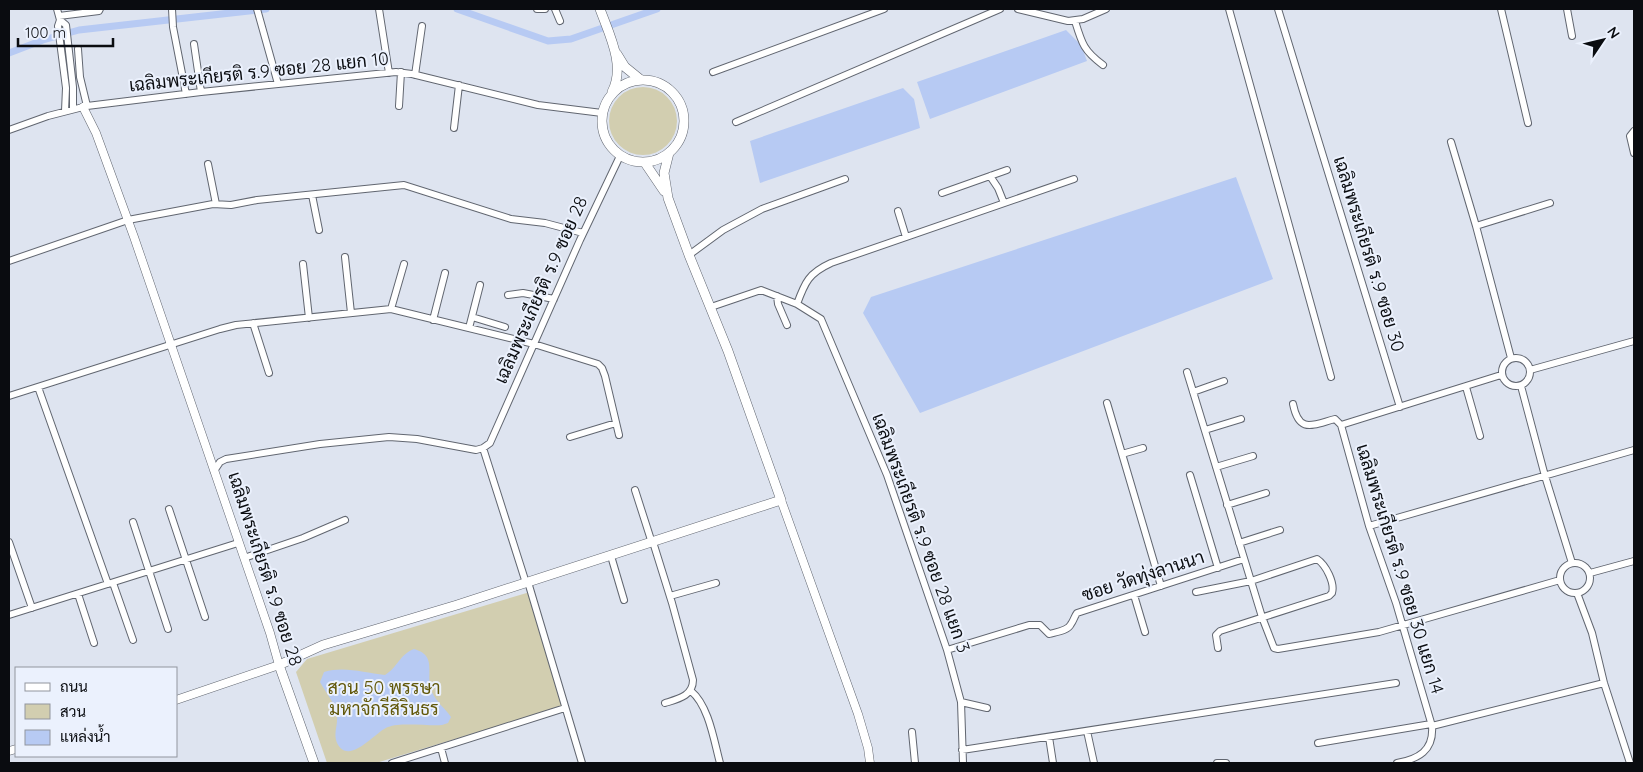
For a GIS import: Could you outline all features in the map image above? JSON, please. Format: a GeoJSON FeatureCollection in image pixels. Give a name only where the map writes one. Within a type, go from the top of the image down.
{"type":"FeatureCollection","features":[{"type":"Feature","properties":{"kind":"main road"},"geometry":{"type":"LineString","coordinates":[[601,13],[614,49],[618,76],[602,113],[602,130],[605,137],[609,145],[620,156],[632,161],[645,163],[658,160],[669,153],[679,141],[684,125],[682,108],[668,88],[653,81],[641,80],[623,84],[611,94]]}},
{"type":"Feature","properties":{"kind":"main road"},"geometry":{"type":"LineString","coordinates":[[614,49],[625,67],[641,80]]}},
{"type":"Feature","properties":{"kind":"main road"},"geometry":{"type":"LineString","coordinates":[[668,198],[664,173],[669,153]]}},
{"type":"Feature","properties":{"kind":"main road"},"geometry":{"type":"LineString","coordinates":[[279,666],[323,645],[457,605],[781,500],[711,307],[668,198],[662,186],[645,163]]}},
{"type":"Feature","properties":{"kind":"main road","name":"เฉลิมพระเกียรติ ร.9 ซอย 28"},"geometry":{"type":"LineString","coordinates":[[279,666],[314,763]]}},
{"type":"Feature","properties":{"kind":"street"},"geometry":{"type":"LineString","coordinates":[[65,111],[66,64],[60,19],[100,9]]}},
{"type":"Feature","properties":{"kind":"street"},"geometry":{"type":"LineString","coordinates":[[172,9],[173,27],[186,94]]}},
{"type":"Feature","properties":{"kind":"street"},"geometry":{"type":"LineString","coordinates":[[257,9],[278,84]]}},
{"type":"Feature","properties":{"kind":"street"},"geometry":{"type":"LineString","coordinates":[[379,9],[389,73]]}},
{"type":"Feature","properties":{"kind":"street"},"geometry":{"type":"LineString","coordinates":[[537,9],[545,9]]}},
{"type":"Feature","properties":{"kind":"street"},"geometry":{"type":"LineString","coordinates":[[555,9],[560,21]]}},
{"type":"Feature","properties":{"kind":"street"},"geometry":{"type":"LineString","coordinates":[[713,72],[884,9]]}},
{"type":"Feature","properties":{"kind":"street"},"geometry":{"type":"LineString","coordinates":[[736,122],[1000,9]]}},
{"type":"Feature","properties":{"kind":"street"},"geometry":{"type":"LineString","coordinates":[[1018,9],[1068,21],[1075,21],[1106,9]]}},
{"type":"Feature","properties":{"kind":"street"},"geometry":{"type":"LineString","coordinates":[[1229,9],[1299,266],[1332,377]]}},
{"type":"Feature","properties":{"kind":"street","name":"เฉลิมพระเกียรติ ร.9 ซอย 30"},"geometry":{"type":"LineString","coordinates":[[1278,9],[1400,406]]}},
{"type":"Feature","properties":{"kind":"street"},"geometry":{"type":"LineString","coordinates":[[1501,9],[1528,123]]}},
{"type":"Feature","properties":{"kind":"street"},"geometry":{"type":"LineString","coordinates":[[1567,9],[1572,36]]}},
{"type":"Feature","properties":{"kind":"street"},"geometry":{"type":"LineString","coordinates":[[1075,21],[1084,47],[1089,54],[1103,65]]}},
{"type":"Feature","properties":{"kind":"street"},"geometry":{"type":"LineString","coordinates":[[415,75],[422,26]]}},
{"type":"Feature","properties":{"kind":"street"},"geometry":{"type":"LineString","coordinates":[[194,44],[202,92]]}},
{"type":"Feature","properties":{"kind":"street"},"geometry":{"type":"LineString","coordinates":[[78,49],[85,106],[128,220],[214,471]]}},
{"type":"Feature","properties":{"kind":"street"},"geometry":{"type":"LineString","coordinates":[[66,64],[73,87],[73,109]]}},
{"type":"Feature","properties":{"kind":"street"},"geometry":{"type":"LineString","coordinates":[[399,106],[401,72]]}},
{"type":"Feature","properties":{"kind":"street","name":"เฉลิมพระเกียรติ ร.9 ซอย 28 แยก 10"},"geometry":{"type":"LineString","coordinates":[[9,130],[85,106],[401,72],[538,105],[602,113]]}},
{"type":"Feature","properties":{"kind":"street"},"geometry":{"type":"LineString","coordinates":[[454,128],[459,85]]}},
{"type":"Feature","properties":{"kind":"street"},"geometry":{"type":"LineString","coordinates":[[66,88],[73,87]]}},
{"type":"Feature","properties":{"kind":"street"},"geometry":{"type":"LineString","coordinates":[[1634,131],[1630,134],[1634,153]]}},
{"type":"Feature","properties":{"kind":"street"},"geometry":{"type":"LineString","coordinates":[[1451,142],[1476,226],[1511,358]]}},
{"type":"Feature","properties":{"kind":"street","name":"เฉลิมพระเกียรติ ร.9 ซอย 28"},"geometry":{"type":"LineString","coordinates":[[279,666],[270,633],[214,471],[220,462],[226,459],[320,444],[389,437],[417,439],[466,449],[476,450],[483,448],[494,438],[583,233],[620,156]]}},
{"type":"Feature","properties":{"kind":"street"},"geometry":{"type":"LineString","coordinates":[[208,164],[216,204]]}},
{"type":"Feature","properties":{"kind":"street"},"geometry":{"type":"LineString","coordinates":[[942,193],[1007,170]]}},
{"type":"Feature","properties":{"kind":"street"},"geometry":{"type":"LineString","coordinates":[[990,176],[998,188],[1004,203]]}},
{"type":"Feature","properties":{"kind":"street"},"geometry":{"type":"LineString","coordinates":[[689,255],[723,230],[762,209],[845,179]]}},
{"type":"Feature","properties":{"kind":"street"},"geometry":{"type":"LineString","coordinates":[[797,304],[805,282],[820,268],[831,263],[1074,179]]}},
{"type":"Feature","properties":{"kind":"street"},"geometry":{"type":"LineString","coordinates":[[9,261],[128,220],[216,204],[237,204],[257,200],[404,185],[512,219],[545,223],[583,233]]}},
{"type":"Feature","properties":{"kind":"street"},"geometry":{"type":"LineString","coordinates":[[312,194],[319,230]]}},
{"type":"Feature","properties":{"kind":"street"},"geometry":{"type":"LineString","coordinates":[[1476,226],[1550,204]]}},
{"type":"Feature","properties":{"kind":"street"},"geometry":{"type":"LineString","coordinates":[[898,210],[906,237]]}},
{"type":"Feature","properties":{"kind":"street"},"geometry":{"type":"LineString","coordinates":[[345,257],[351,313]]}},
{"type":"Feature","properties":{"kind":"street"},"geometry":{"type":"LineString","coordinates":[[304,264],[309,318]]}},
{"type":"Feature","properties":{"kind":"street"},"geometry":{"type":"LineString","coordinates":[[391,309],[404,264]]}},
{"type":"Feature","properties":{"kind":"street"},"geometry":{"type":"LineString","coordinates":[[434,320],[445,273]]}},
{"type":"Feature","properties":{"kind":"street"},"geometry":{"type":"LineString","coordinates":[[469,328],[480,285]]}},
{"type":"Feature","properties":{"kind":"street","name":"เฉลิมพระเกียรติ ร.9 ซอย 28 แยก 3"},"geometry":{"type":"LineString","coordinates":[[711,307],[761,290],[797,304],[817,316],[824,326],[887,475],[947,650],[961,702],[963,763]]}},
{"type":"Feature","properties":{"kind":"street"},"geometry":{"type":"LineString","coordinates":[[508,295],[523,293],[554,298]]}},
{"type":"Feature","properties":{"kind":"street"},"geometry":{"type":"LineString","coordinates":[[777,296],[778,304],[787,325]]}},
{"type":"Feature","properties":{"kind":"street"},"geometry":{"type":"LineString","coordinates":[[9,396],[220,328],[391,309],[534,344],[598,364],[605,376],[619,435]]}},
{"type":"Feature","properties":{"kind":"street"},"geometry":{"type":"LineString","coordinates":[[472,317],[506,327]]}},
{"type":"Feature","properties":{"kind":"street"},"geometry":{"type":"LineString","coordinates":[[253,324],[269,373]]}},
{"type":"Feature","properties":{"kind":"street"},"geometry":{"type":"LineString","coordinates":[[1530,370],[1634,340]]}},
{"type":"Feature","properties":{"kind":"street"},"geometry":{"type":"LineString","coordinates":[[1511,358],[1525,361],[1530,370],[1528,379],[1521,386],[1505,383],[1501,375],[1503,365],[1511,358]]}},
{"type":"Feature","properties":{"kind":"street"},"geometry":{"type":"LineString","coordinates":[[1187,372],[1272,646],[1278,649],[1362,636],[1560,580]]}},
{"type":"Feature","properties":{"kind":"street"},"geometry":{"type":"LineString","coordinates":[[1400,406],[1501,375]]}},
{"type":"Feature","properties":{"kind":"street"},"geometry":{"type":"LineString","coordinates":[[1193,392],[1224,381]]}},
{"type":"Feature","properties":{"kind":"street"},"geometry":{"type":"LineString","coordinates":[[1521,386],[1545,476],[1572,563]]}},
{"type":"Feature","properties":{"kind":"street"},"geometry":{"type":"LineString","coordinates":[[38,387],[133,640]]}},
{"type":"Feature","properties":{"kind":"street"},"geometry":{"type":"LineString","coordinates":[[1466,387],[1480,436]]}},
{"type":"Feature","properties":{"kind":"street"},"geometry":{"type":"LineString","coordinates":[[1107,403],[1161,586]]}},
{"type":"Feature","properties":{"kind":"street"},"geometry":{"type":"LineString","coordinates":[[1293,404],[1298,421],[1306,426],[1335,419],[1340,425]]}},
{"type":"Feature","properties":{"kind":"street","name":"เฉลิมพระเกียรติ ร.9 ซอย 30 แยก 14"},"geometry":{"type":"LineString","coordinates":[[1400,406],[1340,425],[1369,526],[1402,624],[1431,725]]}},
{"type":"Feature","properties":{"kind":"street"},"geometry":{"type":"LineString","coordinates":[[1205,430],[1241,419]]}},
{"type":"Feature","properties":{"kind":"street"},"geometry":{"type":"LineString","coordinates":[[570,437],[616,423]]}},
{"type":"Feature","properties":{"kind":"street"},"geometry":{"type":"LineString","coordinates":[[483,448],[527,582],[582,763]]}},
{"type":"Feature","properties":{"kind":"street"},"geometry":{"type":"LineString","coordinates":[[1122,454],[1143,448]]}},
{"type":"Feature","properties":{"kind":"street"},"geometry":{"type":"LineString","coordinates":[[1369,526],[1634,450]]}},
{"type":"Feature","properties":{"kind":"street"},"geometry":{"type":"LineString","coordinates":[[1216,467],[1254,456]]}},
{"type":"Feature","properties":{"kind":"street"},"geometry":{"type":"LineString","coordinates":[[1190,476],[1218,568]]}},
{"type":"Feature","properties":{"kind":"street"},"geometry":{"type":"LineString","coordinates":[[635,490],[670,596],[693,680],[691,691],[682,697],[664,703]]}},
{"type":"Feature","properties":{"kind":"street"},"geometry":{"type":"LineString","coordinates":[[1227,505],[1266,493]]}},
{"type":"Feature","properties":{"kind":"street"},"geometry":{"type":"LineString","coordinates":[[781,500],[858,714],[868,748],[870,763]]}},
{"type":"Feature","properties":{"kind":"street"},"geometry":{"type":"LineString","coordinates":[[169,509],[184,560],[205,618]]}},
{"type":"Feature","properties":{"kind":"street"},"geometry":{"type":"LineString","coordinates":[[244,558],[303,538],[345,520]]}},
{"type":"Feature","properties":{"kind":"street"},"geometry":{"type":"LineString","coordinates":[[133,522],[168,629]]}},
{"type":"Feature","properties":{"kind":"street"},"geometry":{"type":"LineString","coordinates":[[1239,543],[1280,530]]}},
{"type":"Feature","properties":{"kind":"street"},"geometry":{"type":"LineString","coordinates":[[9,542],[32,608]]}},
{"type":"Feature","properties":{"kind":"street"},"geometry":{"type":"LineString","coordinates":[[9,615],[238,543]]}},
{"type":"Feature","properties":{"kind":"street"},"geometry":{"type":"LineString","coordinates":[[611,556],[624,600]]}},
{"type":"Feature","properties":{"kind":"street","name":"ซอย วัดทุ่งลานนา"},"geometry":{"type":"LineString","coordinates":[[947,650],[1028,625],[1040,626],[1049,634],[1065,630],[1071,626],[1077,613],[1244,559]]}},
{"type":"Feature","properties":{"kind":"street"},"geometry":{"type":"LineString","coordinates":[[1196,592],[1251,581],[1317,559],[1323,564],[1333,586],[1332,593],[1329,596],[1220,630],[1216,635],[1218,648]]}},
{"type":"Feature","properties":{"kind":"street"},"geometry":{"type":"LineString","coordinates":[[1590,573],[1634,561]]}},
{"type":"Feature","properties":{"kind":"street"},"geometry":{"type":"LineString","coordinates":[[1572,563],[1581,564],[1590,573],[1590,583],[1584,590],[1577,593],[1565,589],[1560,580],[1560,575],[1564,568],[1572,563]]}},
{"type":"Feature","properties":{"kind":"street"},"geometry":{"type":"LineString","coordinates":[[670,596],[716,583]]}},
{"type":"Feature","properties":{"kind":"street"},"geometry":{"type":"LineString","coordinates":[[1577,593],[1592,633],[1604,683],[1630,763]]}},
{"type":"Feature","properties":{"kind":"street"},"geometry":{"type":"LineString","coordinates":[[78,594],[94,642]]}},
{"type":"Feature","properties":{"kind":"street"},"geometry":{"type":"LineString","coordinates":[[1134,595],[1145,632]]}},
{"type":"Feature","properties":{"kind":"street"},"geometry":{"type":"LineString","coordinates":[[178,699],[279,666]]}},
{"type":"Feature","properties":{"kind":"street"},"geometry":{"type":"LineString","coordinates":[[962,750],[1396,683]]}},
{"type":"Feature","properties":{"kind":"street"},"geometry":{"type":"LineString","coordinates":[[1318,743],[1431,725],[1604,683]]}},
{"type":"Feature","properties":{"kind":"street"},"geometry":{"type":"LineString","coordinates":[[691,691],[697,696],[702,706],[714,738],[720,763]]}},
{"type":"Feature","properties":{"kind":"street"},"geometry":{"type":"LineString","coordinates":[[961,702],[987,708]]}},
{"type":"Feature","properties":{"kind":"street"},"geometry":{"type":"LineString","coordinates":[[392,763],[565,708]]}},
{"type":"Feature","properties":{"kind":"street"},"geometry":{"type":"LineString","coordinates":[[1397,763],[1417,758],[1423,753],[1432,739],[1431,725]]}},
{"type":"Feature","properties":{"kind":"street"},"geometry":{"type":"LineString","coordinates":[[1087,731],[1094,763]]}},
{"type":"Feature","properties":{"kind":"street"},"geometry":{"type":"LineString","coordinates":[[912,732],[915,763]]}},
{"type":"Feature","properties":{"kind":"street"},"geometry":{"type":"LineString","coordinates":[[1049,736],[1053,763]]}},
{"type":"Feature","properties":{"kind":"street"},"geometry":{"type":"LineString","coordinates":[[441,748],[446,763]]}},
{"type":"Feature","properties":{"kind":"street"},"geometry":{"type":"LineString","coordinates":[[1217,763],[1226,763]]}},
{"type":"Feature","properties":{"kind":"green space"},"geometry":{"type":"Polygon","coordinates":[[[643,87],[656,89],[667,97],[675,108],[677,121],[675,134],[667,145],[656,153],[643,155],[630,153],[619,145],[611,134],[609,121],[611,108],[619,97],[630,89],[643,87]]]}},
{"type":"Feature","properties":{"kind":"green space","name":"สวน 50 พรรษา มหาจักรีสิรินธร"},"geometry":{"type":"Polygon","coordinates":[[[530,592],[564,706],[376,763],[327,763],[296,672],[307,659],[530,592]]]}},
{"type":"Feature","properties":{"kind":"water"},"geometry":{"type":"Polygon","coordinates":[[[1066,30],[1081,45],[1087,61],[930,119],[917,82],[1066,30]]]}},
{"type":"Feature","properties":{"kind":"water"},"geometry":{"type":"Polygon","coordinates":[[[903,88],[914,99],[920,128],[760,183],[750,141],[903,88]]]}},
{"type":"Feature","properties":{"kind":"water"},"geometry":{"type":"Polygon","coordinates":[[[1236,177],[1273,279],[920,413],[863,313],[871,297],[1236,177]]]}},
{"type":"Feature","properties":{"kind":"water"},"geometry":{"type":"Polygon","coordinates":[[[414,649],[422,652],[429,661],[430,686],[436,699],[451,717],[448,723],[442,725],[407,724],[388,727],[355,750],[348,751],[342,749],[336,739],[336,712],[333,703],[320,682],[324,672],[347,670],[385,675],[393,669],[405,654],[414,649]]]}},
{"type":"Feature","properties":{"kind":"waterway"},"geometry":{"type":"LineString","coordinates":[[9,53],[43,40],[79,30],[266,9]]}},
{"type":"Feature","properties":{"kind":"waterway"},"geometry":{"type":"LineString","coordinates":[[457,9],[548,41],[571,39],[657,9]]}}]}
